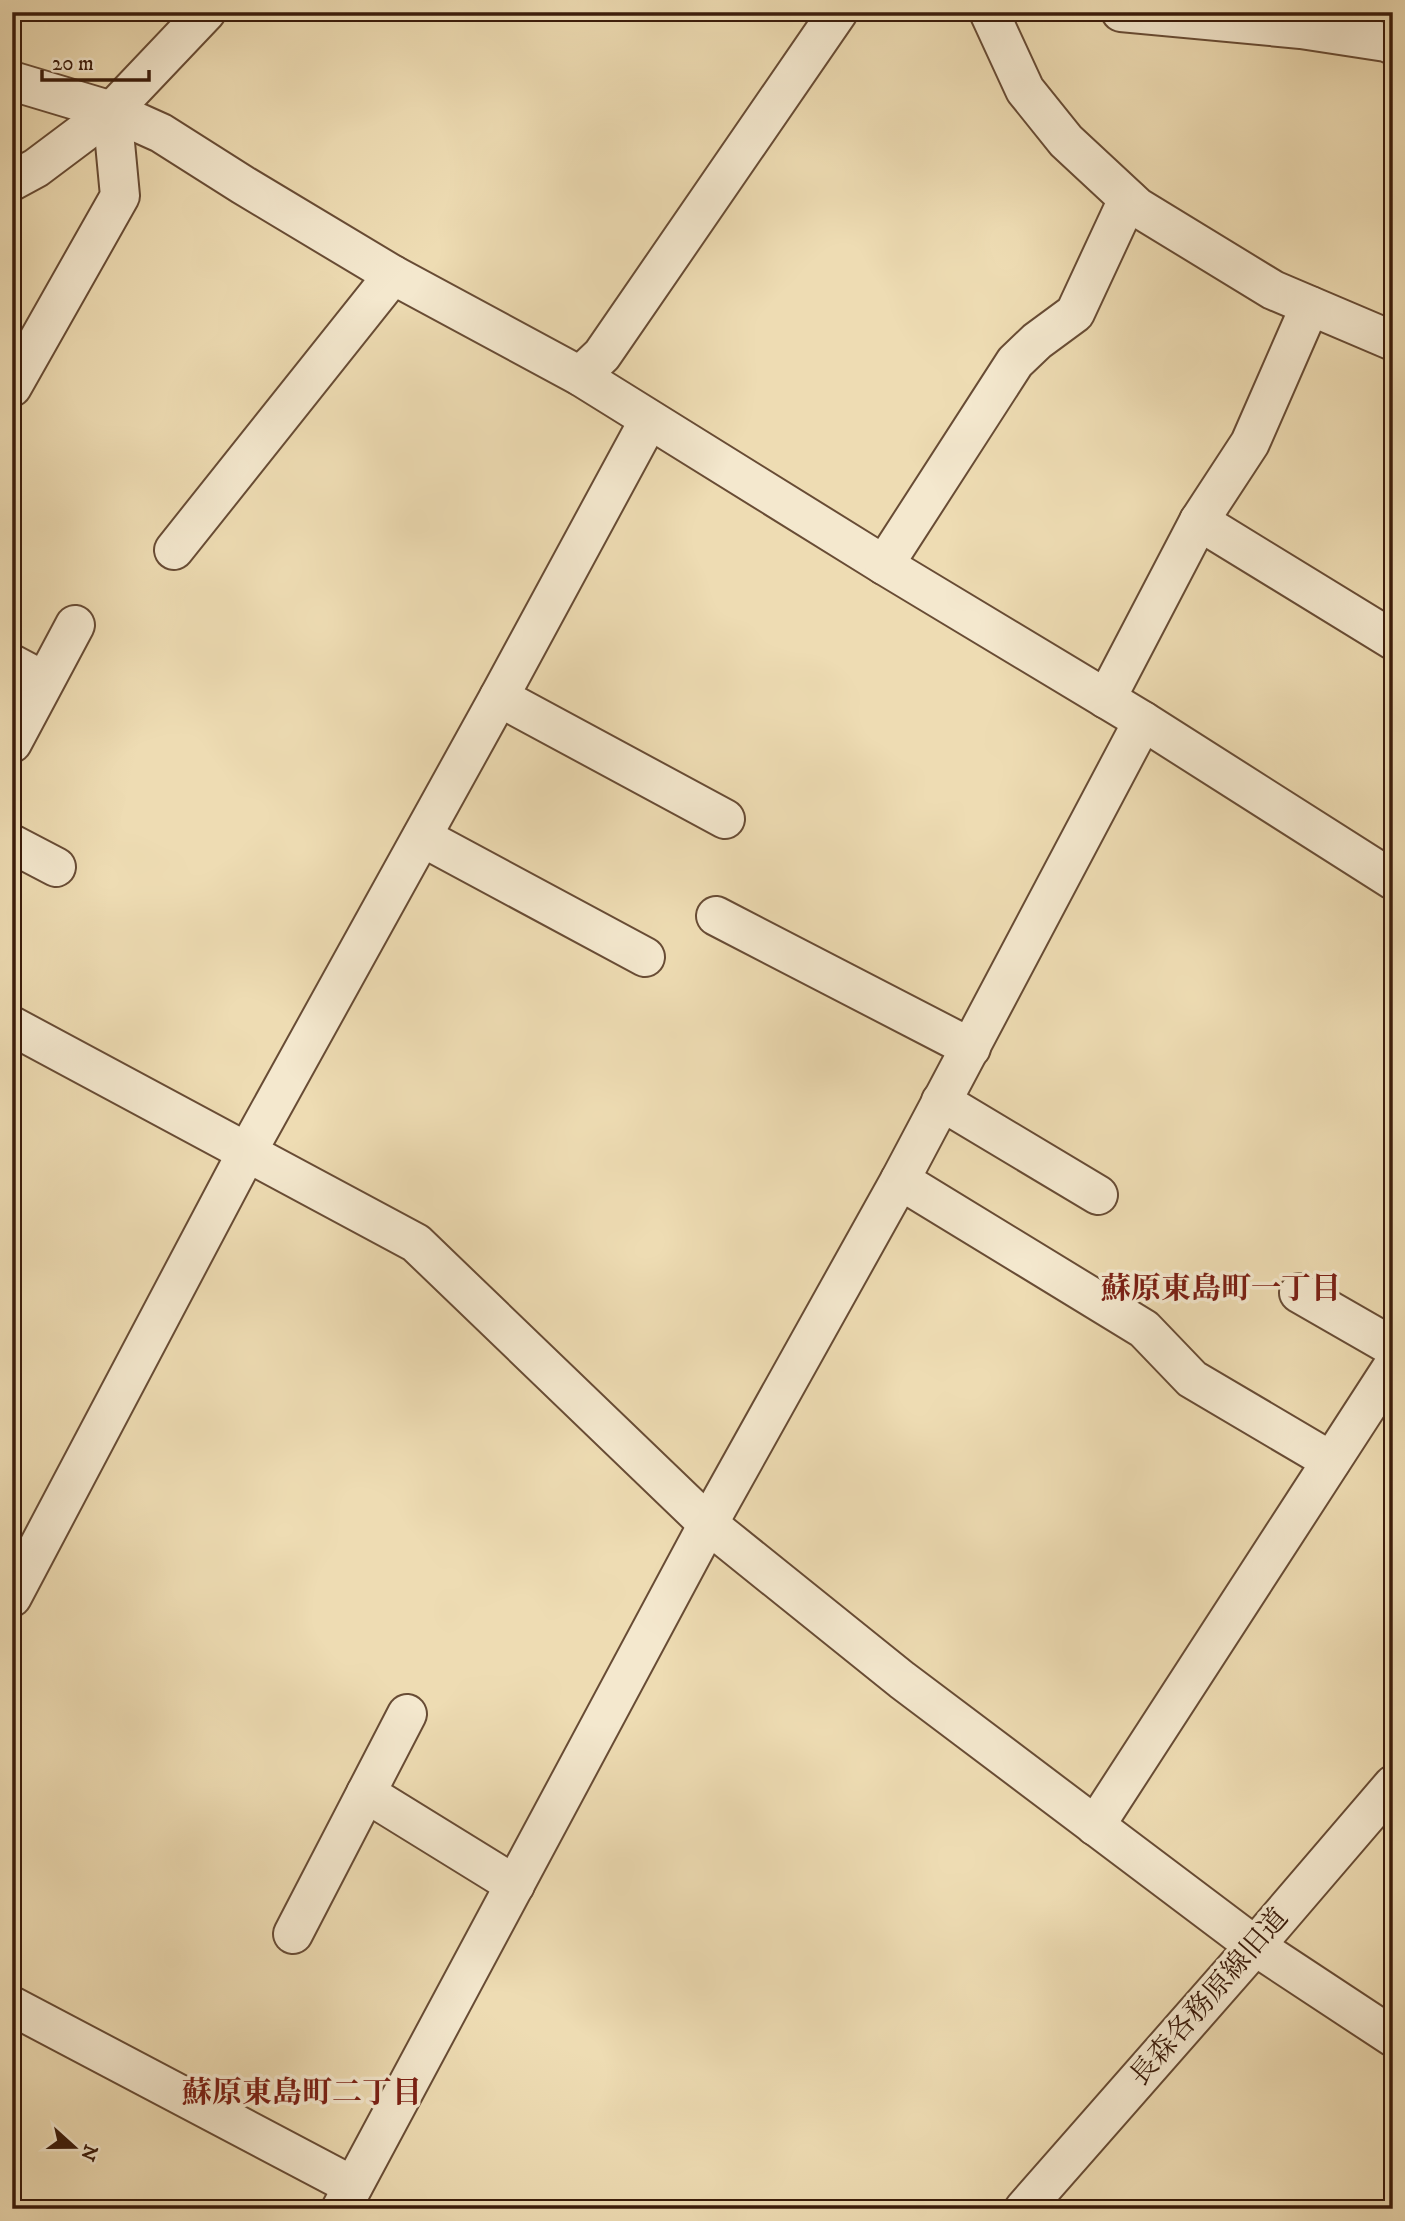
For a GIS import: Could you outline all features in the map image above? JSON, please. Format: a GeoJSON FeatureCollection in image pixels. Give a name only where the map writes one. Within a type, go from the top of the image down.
{"type":"FeatureCollection","features":[{"type":"Feature","properties":{"kind":"street"},"geometry":{"type":"LineString","coordinates":[[12,181],[36,168],[112,111],[206,12]]}},
{"type":"Feature","properties":{"kind":"street"},"geometry":{"type":"LineString","coordinates":[[580,376],[602,355],[838,12]]}},
{"type":"Feature","properties":{"kind":"street"},"geometry":{"type":"LineString","coordinates":[[989,12],[1025,90],[1066,141],[1137,208],[1273,290],[1393,341]]}},
{"type":"Feature","properties":{"kind":"street"},"geometry":{"type":"LineString","coordinates":[[1121,12],[1302,21],[1393,45]]}},
{"type":"Feature","properties":{"kind":"street"},"geometry":{"type":"LineString","coordinates":[[12,81],[112,111],[161,133],[243,186],[393,275],[580,376],[884,565],[1143,720],[1393,880]]}},
{"type":"Feature","properties":{"kind":"street"},"geometry":{"type":"LineString","coordinates":[[12,387],[120,196],[112,111]]}},
{"type":"Feature","properties":{"kind":"street"},"geometry":{"type":"LineString","coordinates":[[884,565],[1015,362],[1037,341],[1075,313],[1128,199]]}},
{"type":"Feature","properties":{"kind":"street"},"geometry":{"type":"LineString","coordinates":[[174,550],[393,275]]}},
{"type":"Feature","properties":{"kind":"street"},"geometry":{"type":"LineString","coordinates":[[1106,699],[1199,521],[1250,443],[1310,306]]}},
{"type":"Feature","properties":{"kind":"street"},"geometry":{"type":"LineString","coordinates":[[12,1597],[247,1152],[649,420]]}},
{"type":"Feature","properties":{"kind":"street"},"geometry":{"type":"LineString","coordinates":[[1199,521],[1393,640]]}},
{"type":"Feature","properties":{"kind":"street"},"geometry":{"type":"LineString","coordinates":[[12,743],[28,673],[75,625]]}},
{"type":"Feature","properties":{"kind":"street"},"geometry":{"type":"LineString","coordinates":[[499,697],[725,818]]}},
{"type":"Feature","properties":{"kind":"street"},"geometry":{"type":"LineString","coordinates":[[12,2006],[347,2197],[708,1524],[900,1180],[1143,720]]}},
{"type":"Feature","properties":{"kind":"street"},"geometry":{"type":"LineString","coordinates":[[422,837],[645,957]]}},
{"type":"Feature","properties":{"kind":"street"},"geometry":{"type":"LineString","coordinates":[[12,844],[56,867]]}},
{"type":"Feature","properties":{"kind":"street"},"geometry":{"type":"LineString","coordinates":[[716,916],[971,1048]]}},
{"type":"Feature","properties":{"kind":"street"},"geometry":{"type":"LineString","coordinates":[[12,1026],[416,1243],[708,1524],[902,1680],[1255,1946],[1393,2037]]}},
{"type":"Feature","properties":{"kind":"street"},"geometry":{"type":"LineString","coordinates":[[941,1101],[1098,1195]]}},
{"type":"Feature","properties":{"kind":"street"},"geometry":{"type":"LineString","coordinates":[[900,1180],[1144,1329],[1192,1379],[1331,1461]]}},
{"type":"Feature","properties":{"kind":"street"},"geometry":{"type":"LineString","coordinates":[[1299,1293],[1393,1348]]}},
{"type":"Feature","properties":{"kind":"street"},"geometry":{"type":"LineString","coordinates":[[1095,1826],[1393,1366]]}},
{"type":"Feature","properties":{"kind":"street"},"geometry":{"type":"LineString","coordinates":[[293,1934],[407,1714]]}},
{"type":"Feature","properties":{"kind":"street","name":"長森各務原線旧道"},"geometry":{"type":"LineString","coordinates":[[1024,2209],[1393,1785]]}},
{"type":"Feature","properties":{"kind":"street"},"geometry":{"type":"LineString","coordinates":[[366,1793],[514,1885]]}},
{"type":"Feature","properties":{"kind":"district","name":"蘇原東島町一丁目"},"geometry":{"type":"Point","coordinates":[1221,1289]}},
{"type":"Feature","properties":{"kind":"district","name":"蘇原東島町二丁目"},"geometry":{"type":"Point","coordinates":[302,2093]}}]}
